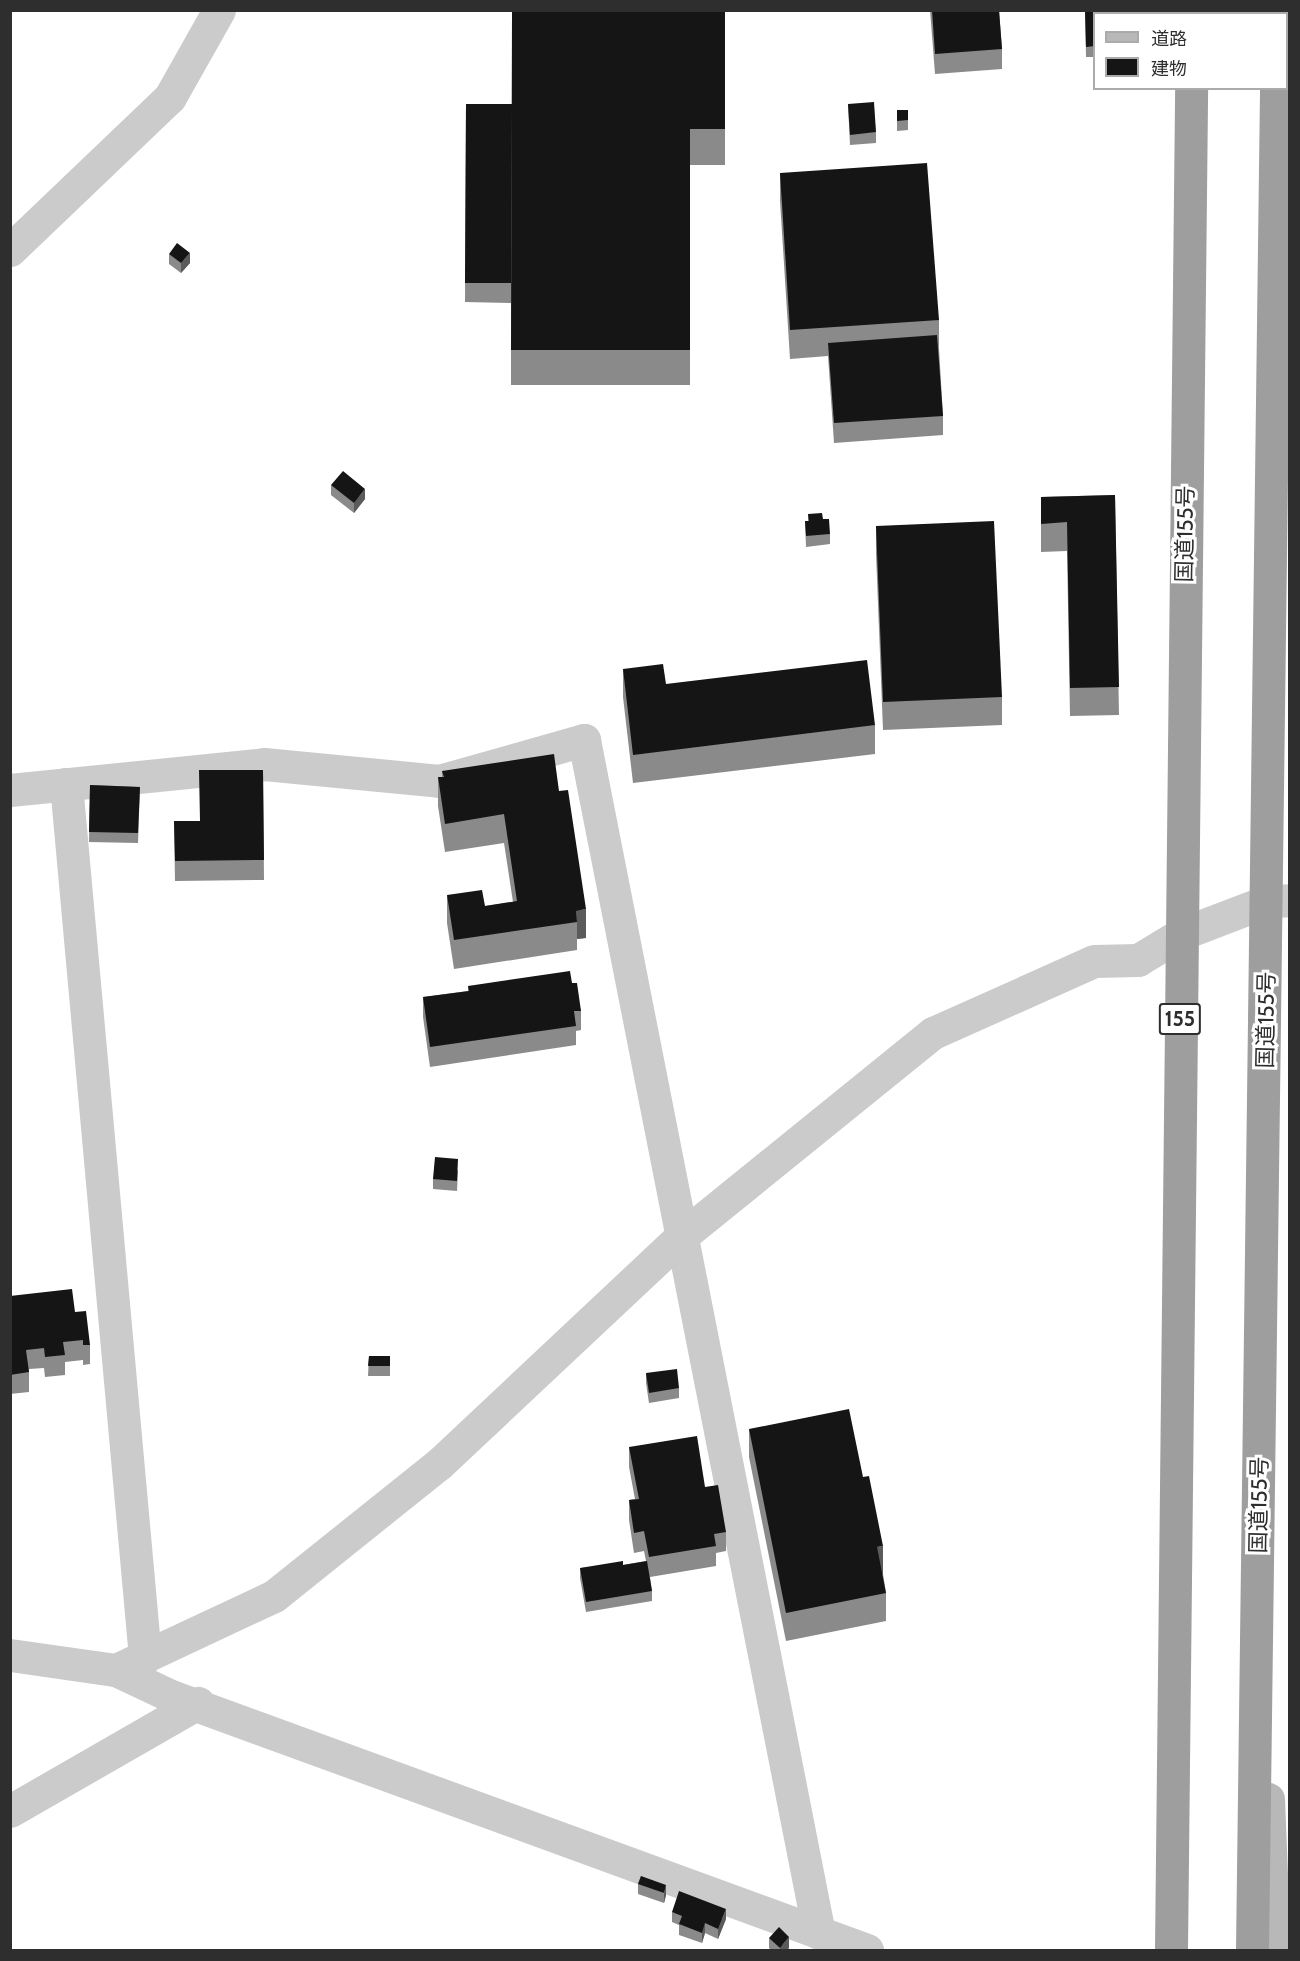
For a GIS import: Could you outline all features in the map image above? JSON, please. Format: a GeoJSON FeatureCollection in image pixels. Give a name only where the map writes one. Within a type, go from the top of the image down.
{"type":"FeatureCollection","features":[{"type":"Feature","properties":{"kind":"highway","name":"国道155号"},"geometry":{"type":"LineString","coordinates":[[1171,1950],[1191,90]]}},
{"type":"Feature","properties":{"kind":"highway","name":"国道155号"},"geometry":{"type":"LineString","coordinates":[[1252,1950],[1259,1551],[1278,900],[1282,158],[1276,90]]}},
{"type":"Feature","properties":{"kind":"main road"},"geometry":{"type":"LineString","coordinates":[[1259,1551],[1274,1950]]}},
{"type":"Feature","properties":{"kind":"street"},"geometry":{"type":"LineString","coordinates":[[10,250],[170,97],[219,10]]}},
{"type":"Feature","properties":{"kind":"street"},"geometry":{"type":"LineString","coordinates":[[10,790],[264,764],[439,781],[585,740],[819,1933]]}},
{"type":"Feature","properties":{"kind":"street"},"geometry":{"type":"LineString","coordinates":[[66,784],[131,1664],[171,1696],[198,1703],[867,1950]]}},
{"type":"Feature","properties":{"kind":"street"},"geometry":{"type":"LineString","coordinates":[[10,1655],[131,1664],[274,1596],[439,1464],[682,1236],[933,1033],[1094,961],[1138,960],[1181,934],[1278,900]]}},
{"type":"Feature","properties":{"kind":"street"},"geometry":{"type":"LineString","coordinates":[[10,1811],[198,1703]]}},
{"type":"Feature","properties":{"kind":"building"},"geometry":{"type":"Polygon","coordinates":[[[512,10],[725,10],[725,129],[690,129],[690,350],[511,350],[512,10]]]}},
{"type":"Feature","properties":{"kind":"building"},"geometry":{"type":"Polygon","coordinates":[[[932,10],[999,10],[1002,49],[935,54],[932,10]]]}},
{"type":"Feature","properties":{"kind":"building"},"geometry":{"type":"Polygon","coordinates":[[[1085,10],[1128,10],[1128,12],[1093,12],[1093,46],[1086,47],[1085,10]]]}},
{"type":"Feature","properties":{"kind":"building"},"geometry":{"type":"Polygon","coordinates":[[[874,102],[876,132],[850,135],[848,104],[874,102]]]}},
{"type":"Feature","properties":{"kind":"building"},"geometry":{"type":"Polygon","coordinates":[[[466,104],[512,104],[511,283],[465,283],[466,104]]]}},
{"type":"Feature","properties":{"kind":"building"},"geometry":{"type":"Polygon","coordinates":[[[897,110],[908,110],[908,120],[897,121],[897,110]]]}},
{"type":"Feature","properties":{"kind":"building"},"geometry":{"type":"Polygon","coordinates":[[[927,163],[939,320],[790,330],[780,173],[927,163]]]}},
{"type":"Feature","properties":{"kind":"building"},"geometry":{"type":"Polygon","coordinates":[[[177,243],[190,253],[181,263],[169,254],[177,243]]]}},
{"type":"Feature","properties":{"kind":"building"},"geometry":{"type":"Polygon","coordinates":[[[937,335],[943,416],[834,423],[828,343],[937,335]]]}},
{"type":"Feature","properties":{"kind":"building"},"geometry":{"type":"Polygon","coordinates":[[[343,471],[365,489],[354,503],[331,485],[343,471]]]}},
{"type":"Feature","properties":{"kind":"building"},"geometry":{"type":"Polygon","coordinates":[[[1115,495],[1119,687],[1070,688],[1067,522],[1041,524],[1041,497],[1115,495]]]}},
{"type":"Feature","properties":{"kind":"building"},"geometry":{"type":"Polygon","coordinates":[[[822,513],[823,519],[829,519],[830,534],[806,536],[805,521],[809,521],[808,514],[822,513]]]}},
{"type":"Feature","properties":{"kind":"building"},"geometry":{"type":"Polygon","coordinates":[[[994,521],[1002,697],[883,702],[876,526],[994,521]]]}},
{"type":"Feature","properties":{"kind":"building"},"geometry":{"type":"Polygon","coordinates":[[[867,660],[875,725],[633,755],[623,669],[663,664],[666,684],[867,660]]]}},
{"type":"Feature","properties":{"kind":"building"},"geometry":{"type":"Polygon","coordinates":[[[554,754],[559,791],[568,790],[586,909],[576,911],[577,922],[454,940],[447,895],[482,890],[485,906],[517,901],[504,814],[445,824],[438,777],[444,777],[442,771],[554,754]]]}},
{"type":"Feature","properties":{"kind":"building"},"geometry":{"type":"Polygon","coordinates":[[[199,770],[263,770],[264,860],[175,861],[174,821],[200,821],[199,770]]]}},
{"type":"Feature","properties":{"kind":"building"},"geometry":{"type":"Polygon","coordinates":[[[90,785],[140,787],[138,833],[89,832],[90,785]]]}},
{"type":"Feature","properties":{"kind":"building"},"geometry":{"type":"Polygon","coordinates":[[[570,971],[572,983],[577,983],[581,1011],[574,1011],[576,1026],[430,1047],[423,997],[469,991],[468,986],[570,971]]]}},
{"type":"Feature","properties":{"kind":"building"},"geometry":{"type":"Polygon","coordinates":[[[435,1157],[458,1159],[457,1181],[433,1179],[435,1157]]]}},
{"type":"Feature","properties":{"kind":"building"},"geometry":{"type":"Polygon","coordinates":[[[72,1289],[75,1312],[86,1311],[90,1345],[83,1345],[83,1340],[63,1342],[65,1355],[45,1357],[44,1348],[26,1350],[29,1372],[10,1375],[10,1296],[72,1289]]]}},
{"type":"Feature","properties":{"kind":"building"},"geometry":{"type":"Polygon","coordinates":[[[369,1356],[390,1356],[390,1366],[368,1366],[369,1356]]]}},
{"type":"Feature","properties":{"kind":"building"},"geometry":{"type":"Polygon","coordinates":[[[677,1369],[679,1388],[649,1393],[646,1373],[677,1369]]]}},
{"type":"Feature","properties":{"kind":"building"},"geometry":{"type":"Polygon","coordinates":[[[849,1409],[863,1477],[869,1476],[883,1546],[877,1547],[886,1593],[786,1613],[749,1429],[849,1409]]]}},
{"type":"Feature","properties":{"kind":"building"},"geometry":{"type":"Polygon","coordinates":[[[697,1436],[705,1487],[718,1485],[726,1532],[714,1534],[716,1546],[649,1557],[644,1531],[634,1533],[629,1500],[639,1499],[629,1447],[697,1436]]]}},
{"type":"Feature","properties":{"kind":"building"},"geometry":{"type":"Polygon","coordinates":[[[623,1561],[623,1565],[647,1561],[652,1591],[586,1602],[580,1568],[623,1561]]]}},
{"type":"Feature","properties":{"kind":"building"},"geometry":{"type":"Polygon","coordinates":[[[641,1876],[666,1885],[664,1893],[638,1884],[641,1876]]]}},
{"type":"Feature","properties":{"kind":"building"},"geometry":{"type":"Polygon","coordinates":[[[679,1891],[726,1909],[718,1929],[705,1923],[702,1933],[679,1924],[682,1916],[672,1912],[679,1891]]]}},
{"type":"Feature","properties":{"kind":"building"},"geometry":{"type":"Polygon","coordinates":[[[779,1927],[789,1937],[780,1948],[769,1938],[779,1927]]]}}]}
